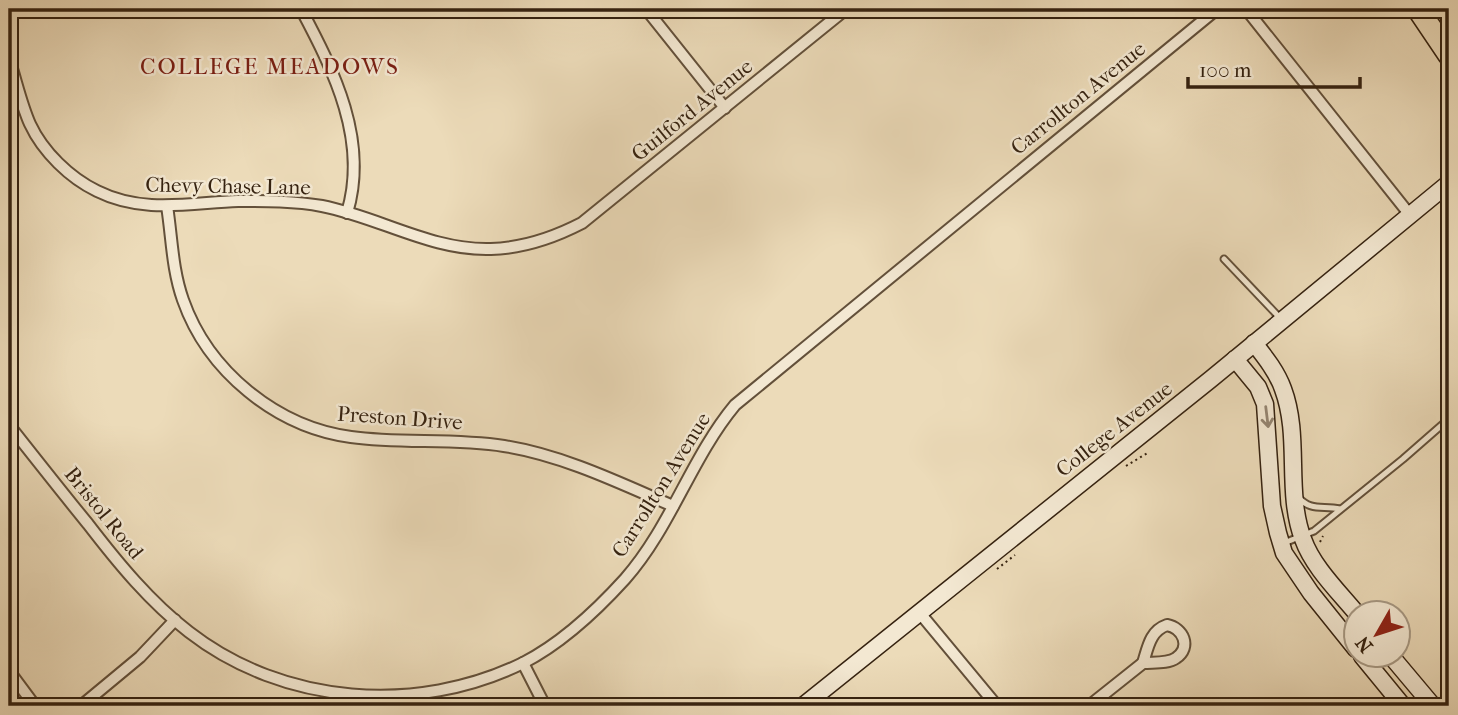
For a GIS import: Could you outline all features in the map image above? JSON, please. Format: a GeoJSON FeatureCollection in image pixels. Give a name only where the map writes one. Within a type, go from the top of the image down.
{"type":"FeatureCollection","features":[{"type":"Feature","properties":{"kind":"highway"},"geometry":{"type":"LineString","coordinates":[[1418,9],[1449,55]]}},
{"type":"Feature","properties":{"kind":"main road","name":"College Avenue"},"geometry":{"type":"LineString","coordinates":[[803,706],[1235,359],[1449,183]]}},
{"type":"Feature","properties":{"kind":"main road"},"geometry":{"type":"LineString","coordinates":[[1254,343],[1280,381],[1287,403],[1293,490],[1302,538],[1316,564],[1346,600]]}},
{"type":"Feature","properties":{"kind":"main road"},"geometry":{"type":"LineString","coordinates":[[1235,359],[1258,387],[1265,404],[1272,506],[1281,544],[1296,573],[1342,631]]}},
{"type":"Feature","properties":{"kind":"main road"},"geometry":{"type":"LineString","coordinates":[[1373,670],[1403,706]]}},
{"type":"Feature","properties":{"kind":"main road"},"geometry":{"type":"LineString","coordinates":[[1403,670],[1433,706]]}},
{"type":"Feature","properties":{"kind":"street"},"geometry":{"type":"LineString","coordinates":[[301,9],[336,84],[351,130],[355,175],[347,213]]}},
{"type":"Feature","properties":{"kind":"street"},"geometry":{"type":"LineString","coordinates":[[646,9],[725,108]]}},
{"type":"Feature","properties":{"kind":"street","name":"Guilford Avenue"},"geometry":{"type":"LineString","coordinates":[[559,235],[598,212],[846,9]]}},
{"type":"Feature","properties":{"kind":"street","name":"Carrollton Avenue"},"geometry":{"type":"LineString","coordinates":[[175,620],[231,660],[267,677],[359,701],[456,688],[523,663],[565,635],[618,586],[651,544],[717,427],[735,405],[1217,9]]}},
{"type":"Feature","properties":{"kind":"street"},"geometry":{"type":"LineString","coordinates":[[1246,9],[1410,215]]}},
{"type":"Feature","properties":{"kind":"street","name":"Chevy Chase Lane"},"geometry":{"type":"LineString","coordinates":[[9,59],[30,124],[46,149],[59,163],[96,190],[120,200],[148,206],[238,201],[321,206],[437,242],[470,249],[508,248],[559,235]]}},
{"type":"Feature","properties":{"kind":"street","name":"Preston Drive"},"geometry":{"type":"LineString","coordinates":[[167,206],[171,250],[182,298],[198,332],[209,351],[231,375],[252,395],[277,412],[302,425],[351,437],[439,440],[504,446],[567,463],[673,506]]}},
{"type":"Feature","properties":{"kind":"street","name":"Bristol Road"},"geometry":{"type":"LineString","coordinates":[[9,425],[123,569],[175,620]]}},
{"type":"Feature","properties":{"kind":"street"},"geometry":{"type":"LineString","coordinates":[[919,612],[997,706]]}},
{"type":"Feature","properties":{"kind":"street"},"geometry":{"type":"LineString","coordinates":[[81,706],[140,657],[175,620]]}},
{"type":"Feature","properties":{"kind":"street"},"geometry":{"type":"LineString","coordinates":[[523,663],[545,706]]}},
{"type":"Feature","properties":{"kind":"street"},"geometry":{"type":"LineString","coordinates":[[1089,706],[1143,663]]}},
{"type":"Feature","properties":{"kind":"street"},"geometry":{"type":"LineString","coordinates":[[9,671],[35,706]]}},
{"type":"Feature","properties":{"kind":"lane"},"geometry":{"type":"LineString","coordinates":[[1224,259],[1282,320]]}},
{"type":"Feature","properties":{"kind":"lane"},"geometry":{"type":"LineString","coordinates":[[1281,544],[1302,538],[1336,515],[1443,424]]}},
{"type":"Feature","properties":{"kind":"lane"},"geometry":{"type":"LineString","coordinates":[[1293,490],[1305,504],[1314,508],[1340,509]]}},
{"type":"Feature","properties":{"kind":"district","name":"COLLEGE MEADOWS"},"geometry":{"type":"Point","coordinates":[270,66]}}]}
